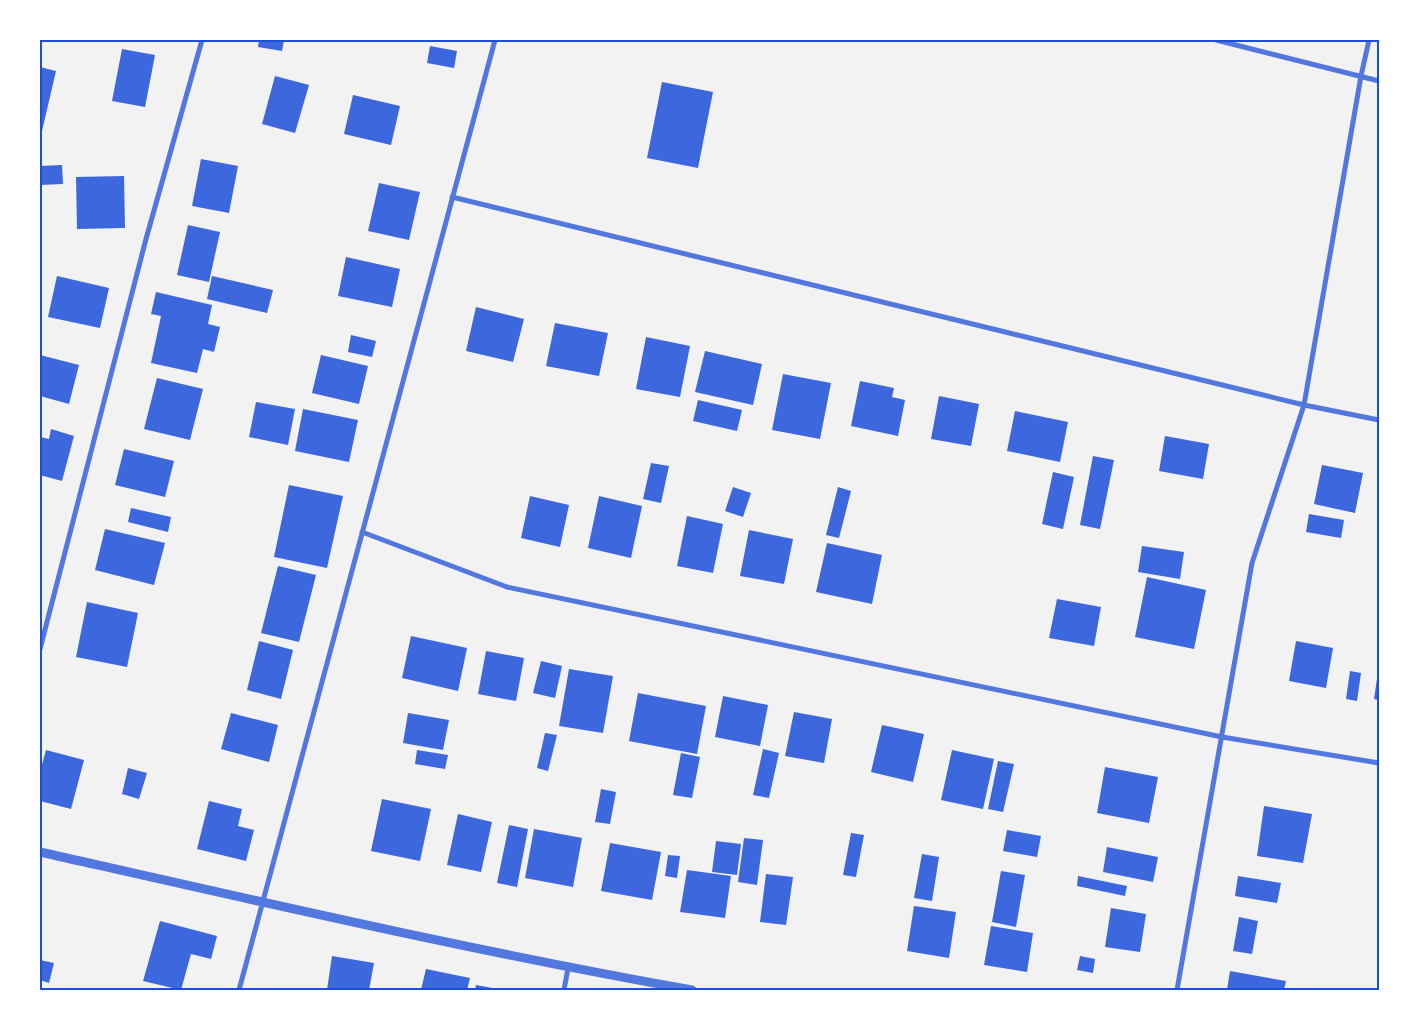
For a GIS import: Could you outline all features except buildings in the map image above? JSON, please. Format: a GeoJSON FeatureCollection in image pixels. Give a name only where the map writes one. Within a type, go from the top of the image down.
{"type":"FeatureCollection","features":[{"type":"Feature","properties":{"kind":"street"},"geometry":{"type":"LineString","coordinates":[[40,649],[146,239],[202,40]]}},
{"type":"Feature","properties":{"kind":"street"},"geometry":{"type":"LineString","coordinates":[[239,990],[496,40]]}},
{"type":"Feature","properties":{"kind":"street"},"geometry":{"type":"LineString","coordinates":[[1216,40],[1379,81]]}},
{"type":"Feature","properties":{"kind":"street"},"geometry":{"type":"LineString","coordinates":[[1177,990],[1252,563],[1304,405],[1360,76],[1369,40]]}},
{"type":"Feature","properties":{"kind":"street"},"geometry":{"type":"LineString","coordinates":[[452,197],[1304,405],[1379,420]]}},
{"type":"Feature","properties":{"kind":"street"},"geometry":{"type":"LineString","coordinates":[[362,532],[507,587],[1222,737],[1379,764]]}},
{"type":"Feature","properties":{"kind":"street"},"geometry":{"type":"LineString","coordinates":[[40,852],[262,903],[568,968],[692,990]]}},
{"type":"Feature","properties":{"kind":"street"},"geometry":{"type":"LineString","coordinates":[[564,990],[568,968]]}}]}
